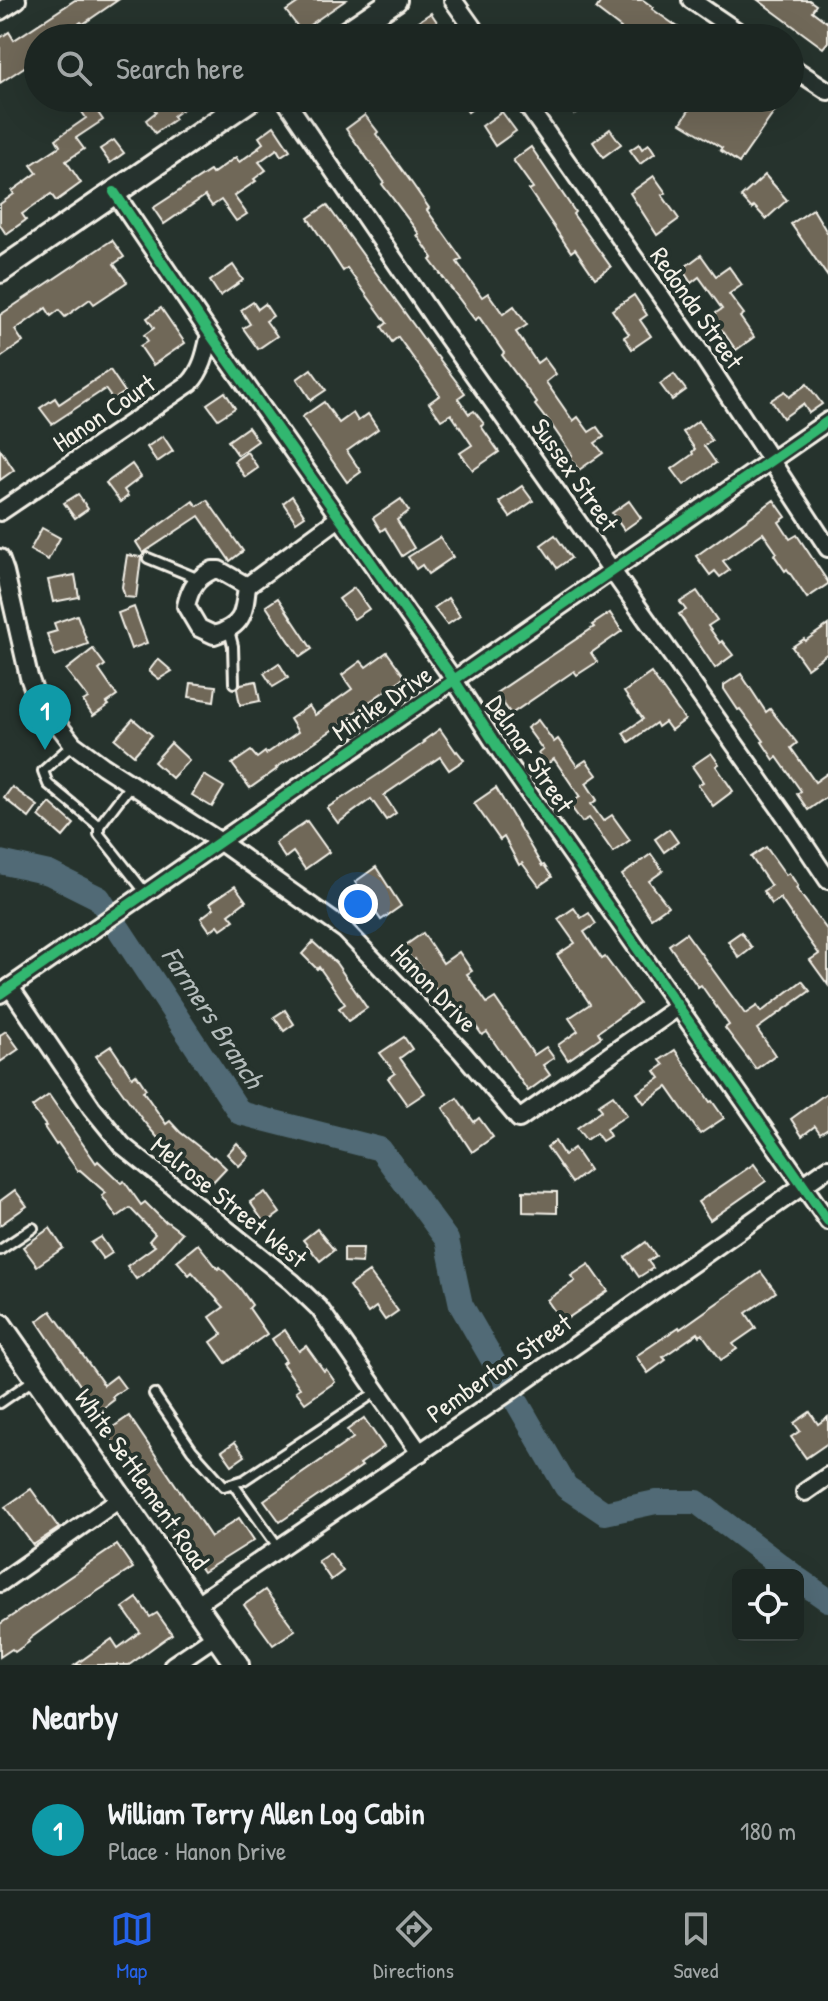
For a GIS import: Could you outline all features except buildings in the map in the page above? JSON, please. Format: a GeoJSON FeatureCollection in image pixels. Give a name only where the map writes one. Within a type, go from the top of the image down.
{"type":"FeatureCollection","features":[{"type":"Feature","properties":{"kind":"main road"},"geometry":{"type":"LineString","coordinates":[[360,24],[395,0]]}},
{"type":"Feature","properties":{"kind":"main road"},"geometry":{"type":"LineString","coordinates":[[0,271],[231,112]]}},
{"type":"Feature","properties":{"kind":"main road","name":"White Settlement Road"},"geometry":{"type":"LineString","coordinates":[[2,1332],[37,1377],[237,1665]]}},
{"type":"Feature","properties":{"kind":"street"},"geometry":{"type":"LineString","coordinates":[[0,11],[17,0]]}},
{"type":"Feature","properties":{"kind":"street"},"geometry":{"type":"LineString","coordinates":[[453,0],[470,24]]}},
{"type":"Feature","properties":{"kind":"street"},"geometry":{"type":"LineString","coordinates":[[691,0],[726,24]]}},
{"type":"Feature","properties":{"kind":"street"},"geometry":{"type":"LineString","coordinates":[[804,75],[828,91]]}},
{"type":"Feature","properties":{"kind":"street","name":"Sussex Street"},"geometry":{"type":"LineString","coordinates":[[294,112],[447,337],[828,880]]}},
{"type":"Feature","properties":{"kind":"street","name":"Redonda Street"},"geometry":{"type":"LineString","coordinates":[[532,112],[700,352],[828,548]]}},
{"type":"Feature","properties":{"kind":"street","name":"Delmar Street"},"geometry":{"type":"LineString","coordinates":[[114,192],[828,1221]]}},
{"type":"Feature","properties":{"kind":"street","name":"Hanon Court"},"geometry":{"type":"LineString","coordinates":[[0,512],[190,383],[205,359],[210,334]]}},
{"type":"Feature","properties":{"kind":"street","name":"Mirike Drive"},"geometry":{"type":"LineString","coordinates":[[5,990],[828,421]]}},
{"type":"Feature","properties":{"kind":"street"},"geometry":{"type":"LineString","coordinates":[[247,586],[219,570],[204,574],[195,582],[186,606],[199,628],[206,633],[214,635],[229,630],[239,622],[245,609],[247,586],[339,518]]}},
{"type":"Feature","properties":{"kind":"street","name":"Hanon Drive"},"geometry":{"type":"LineString","coordinates":[[0,558],[36,696],[73,744],[345,930],[462,1052],[519,1119],[678,1007]]}},
{"type":"Feature","properties":{"kind":"street","name":"Melrose Street West"},"geometry":{"type":"LineString","coordinates":[[5,990],[122,1145],[292,1282],[319,1308],[420,1453]]}},
{"type":"Feature","properties":{"kind":"street","name":"Pemberton Street"},"geometry":{"type":"LineString","coordinates":[[195,1605],[420,1453],[828,1168]]}},
{"type":"Feature","properties":{"kind":"street"},"geometry":{"type":"LineString","coordinates":[[805,1492],[828,1476]]}},
{"type":"Feature","properties":{"kind":"street"},"geometry":{"type":"LineString","coordinates":[[0,1583],[121,1498]]}},
{"type":"Feature","properties":{"kind":"street"},"geometry":{"type":"LineString","coordinates":[[173,1665],[217,1635]]}},
{"type":"Feature","properties":{"kind":"lane"},"geometry":{"type":"LineString","coordinates":[[148,558],[199,579]]}},
{"type":"Feature","properties":{"kind":"lane"},"geometry":{"type":"LineString","coordinates":[[229,630],[233,646],[234,683]]}},
{"type":"Feature","properties":{"kind":"lane"},"geometry":{"type":"LineString","coordinates":[[73,744],[43,771],[48,784],[99,826]]}},
{"type":"Feature","properties":{"kind":"lane"},"geometry":{"type":"LineString","coordinates":[[131,784],[99,826],[99,834],[145,892]]}},
{"type":"Feature","properties":{"kind":"lane"},"geometry":{"type":"LineString","coordinates":[[0,1250],[33,1228]]}},
{"type":"Feature","properties":{"kind":"lane"},"geometry":{"type":"LineString","coordinates":[[0,1403],[37,1377]]}},
{"type":"Feature","properties":{"kind":"lane"},"geometry":{"type":"LineString","coordinates":[[154,1394],[192,1450],[224,1486],[244,1480],[376,1392]]}},
{"type":"Feature","properties":{"kind":"lane"},"geometry":{"type":"LineString","coordinates":[[233,1484],[279,1548]]}},
{"type":"Feature","properties":{"kind":"waterway","name":"Farmers Branch"},"geometry":{"type":"LineString","coordinates":[[0,862],[49,873],[99,898],[106,909]]}},
{"type":"Feature","properties":{"kind":"waterway","name":"Farmers Branch"},"geometry":{"type":"LineString","coordinates":[[119,929],[240,1113],[380,1149],[447,1240],[461,1305],[506,1383]]}},
{"type":"Feature","properties":{"kind":"waterway","name":"Farmers Branch"},"geometry":{"type":"LineString","coordinates":[[518,1404],[566,1487],[605,1513],[656,1502],[697,1502],[785,1569]]}},
{"type":"Feature","properties":{"kind":"waterway","name":"Farmers Branch"},"geometry":{"type":"LineString","coordinates":[[804,1583],[828,1600]]}},
{"type":"Feature","properties":{"kind":"cycle path"},"geometry":{"type":"LineString","coordinates":[[114,192],[828,1221]]}},
{"type":"Feature","properties":{"kind":"cycle path"},"geometry":{"type":"LineString","coordinates":[[0,994],[828,421]]}},
{"type":"Feature","properties":{"kind":"place","name":"William Terry Allen Log Cabin"},"geometry":{"type":"Point","coordinates":[45,750]}}]}
